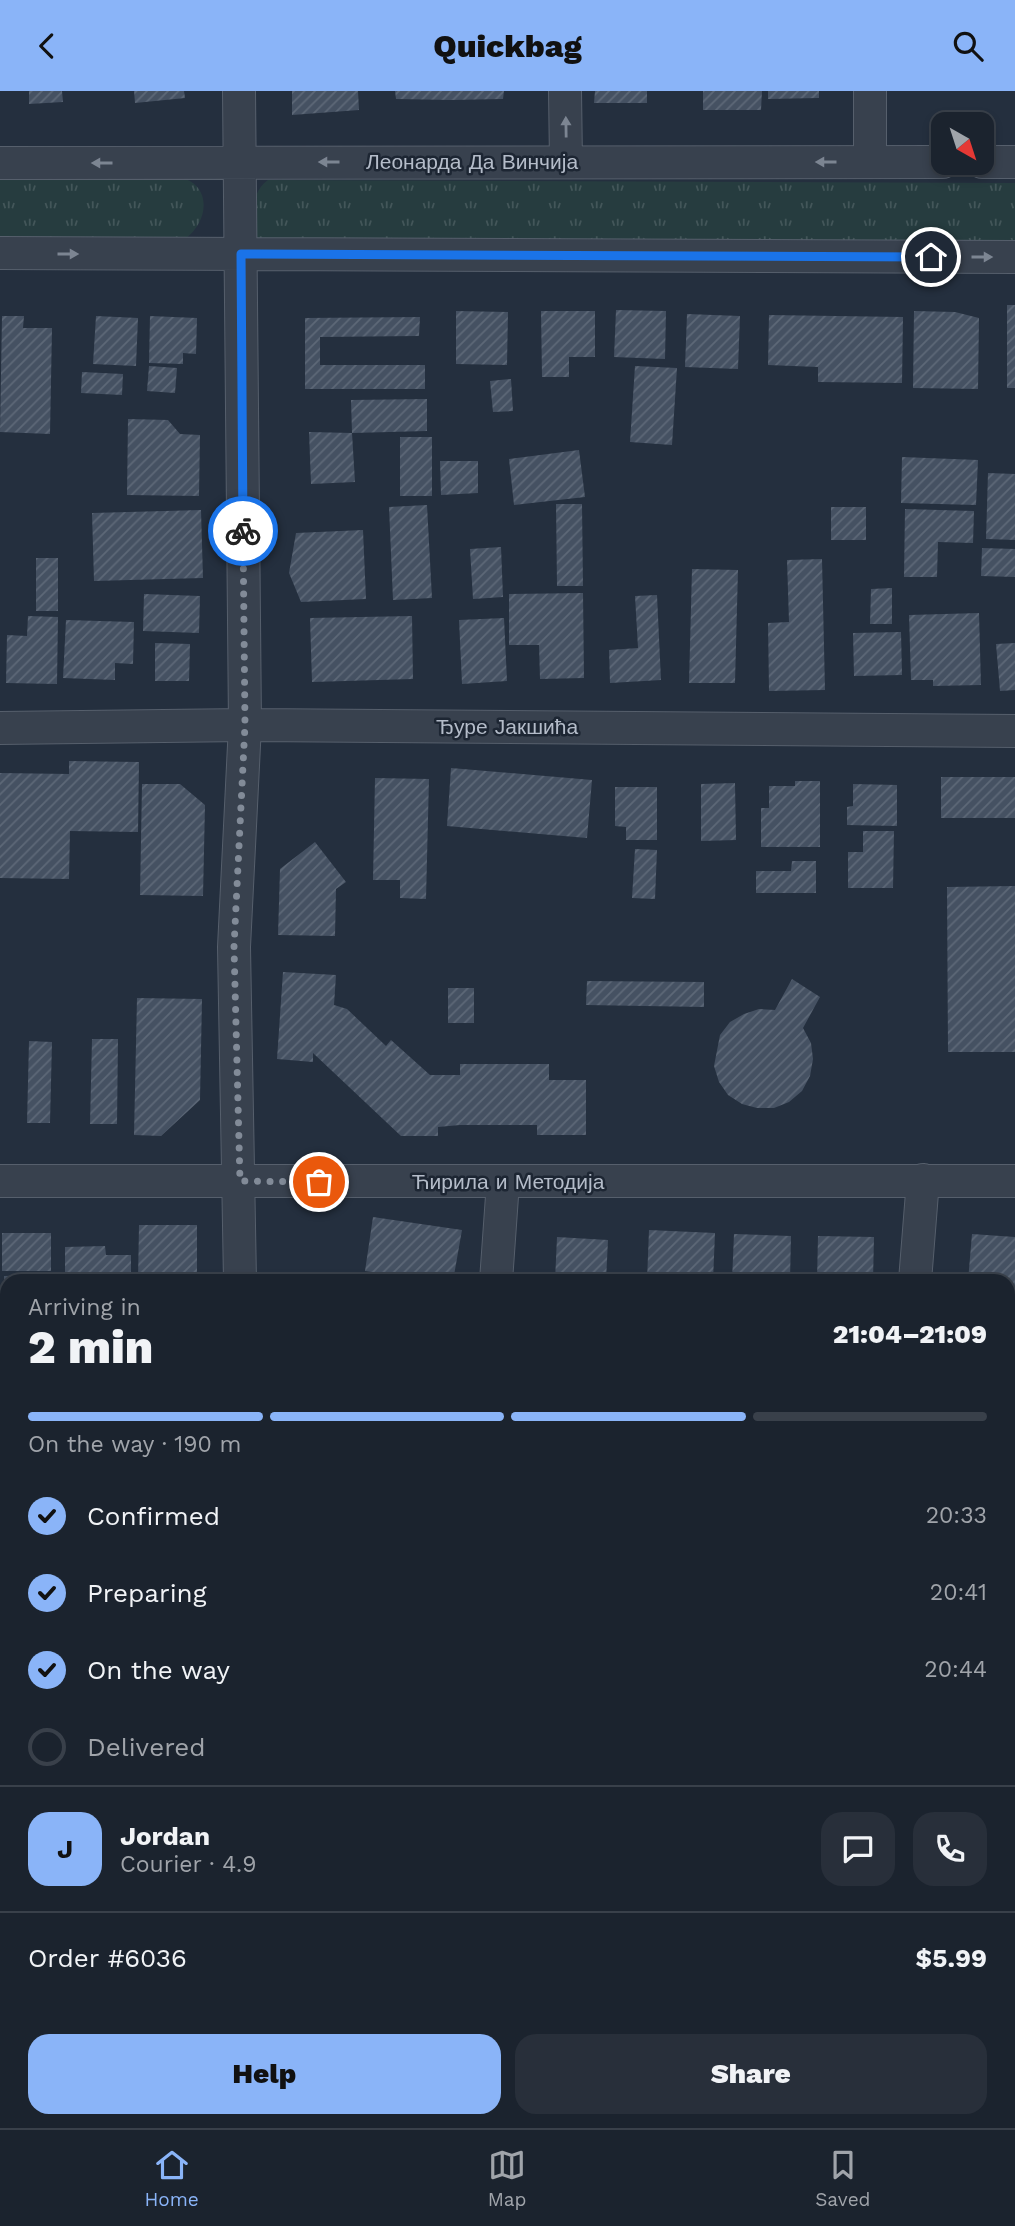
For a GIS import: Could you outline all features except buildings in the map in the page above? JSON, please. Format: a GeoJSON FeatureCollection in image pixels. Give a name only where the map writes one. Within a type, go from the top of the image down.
{"type":"FeatureCollection","features":[{"type":"Feature","properties":{"kind":"street"},"geometry":{"type":"LineString","coordinates":[[239,91],[245,725],[234,947],[240,1274]]}},
{"type":"Feature","properties":{"kind":"street"},"geometry":{"type":"LineString","coordinates":[[565,91],[566,162]]}},
{"type":"Feature","properties":{"kind":"street"},"geometry":{"type":"LineString","coordinates":[[870,91],[870,162]]}},
{"type":"Feature","properties":{"kind":"street","name":"Леонарда Да Винчија"},"geometry":{"type":"LineString","coordinates":[[0,163],[931,162]]}},
{"type":"Feature","properties":{"kind":"street"},"geometry":{"type":"LineString","coordinates":[[994,162],[1015,162]]}},
{"type":"Feature","properties":{"kind":"street"},"geometry":{"type":"LineString","coordinates":[[0,253],[1015,257]]}},
{"type":"Feature","properties":{"kind":"street","name":"Ђуре Јакшића"},"geometry":{"type":"LineString","coordinates":[[0,728],[245,725],[1015,731]]}},
{"type":"Feature","properties":{"kind":"street"},"geometry":{"type":"LineString","coordinates":[[916,1274],[923,1180]]}},
{"type":"Feature","properties":{"kind":"street","name":"Ћирила и Методија"},"geometry":{"type":"LineString","coordinates":[[0,1181],[1015,1181]]}},
{"type":"Feature","properties":{"kind":"street"},"geometry":{"type":"LineString","coordinates":[[496,1274],[503,1182]]}},
{"type":"Feature","properties":{"kind":"green space"},"geometry":{"type":"Polygon","coordinates":[[[0,177],[178,177],[197,187],[202,195],[203,213],[199,223],[185,239],[0,240],[0,177]]]}},
{"type":"Feature","properties":{"kind":"green space"},"geometry":{"type":"Polygon","coordinates":[[[268,180],[1015,183],[1015,244],[263,241],[255,236],[254,205],[258,191],[268,180]]]}},
{"type":"Feature","properties":{"kind":"way so far"},"geometry":{"type":"LineString","coordinates":[[243,531],[245,725],[234,947],[240,1181],[319,1182]]}},
{"type":"Feature","properties":{"kind":"route"},"geometry":{"type":"LineString","coordinates":[[243,531],[241,254],[931,257]]}}]}
